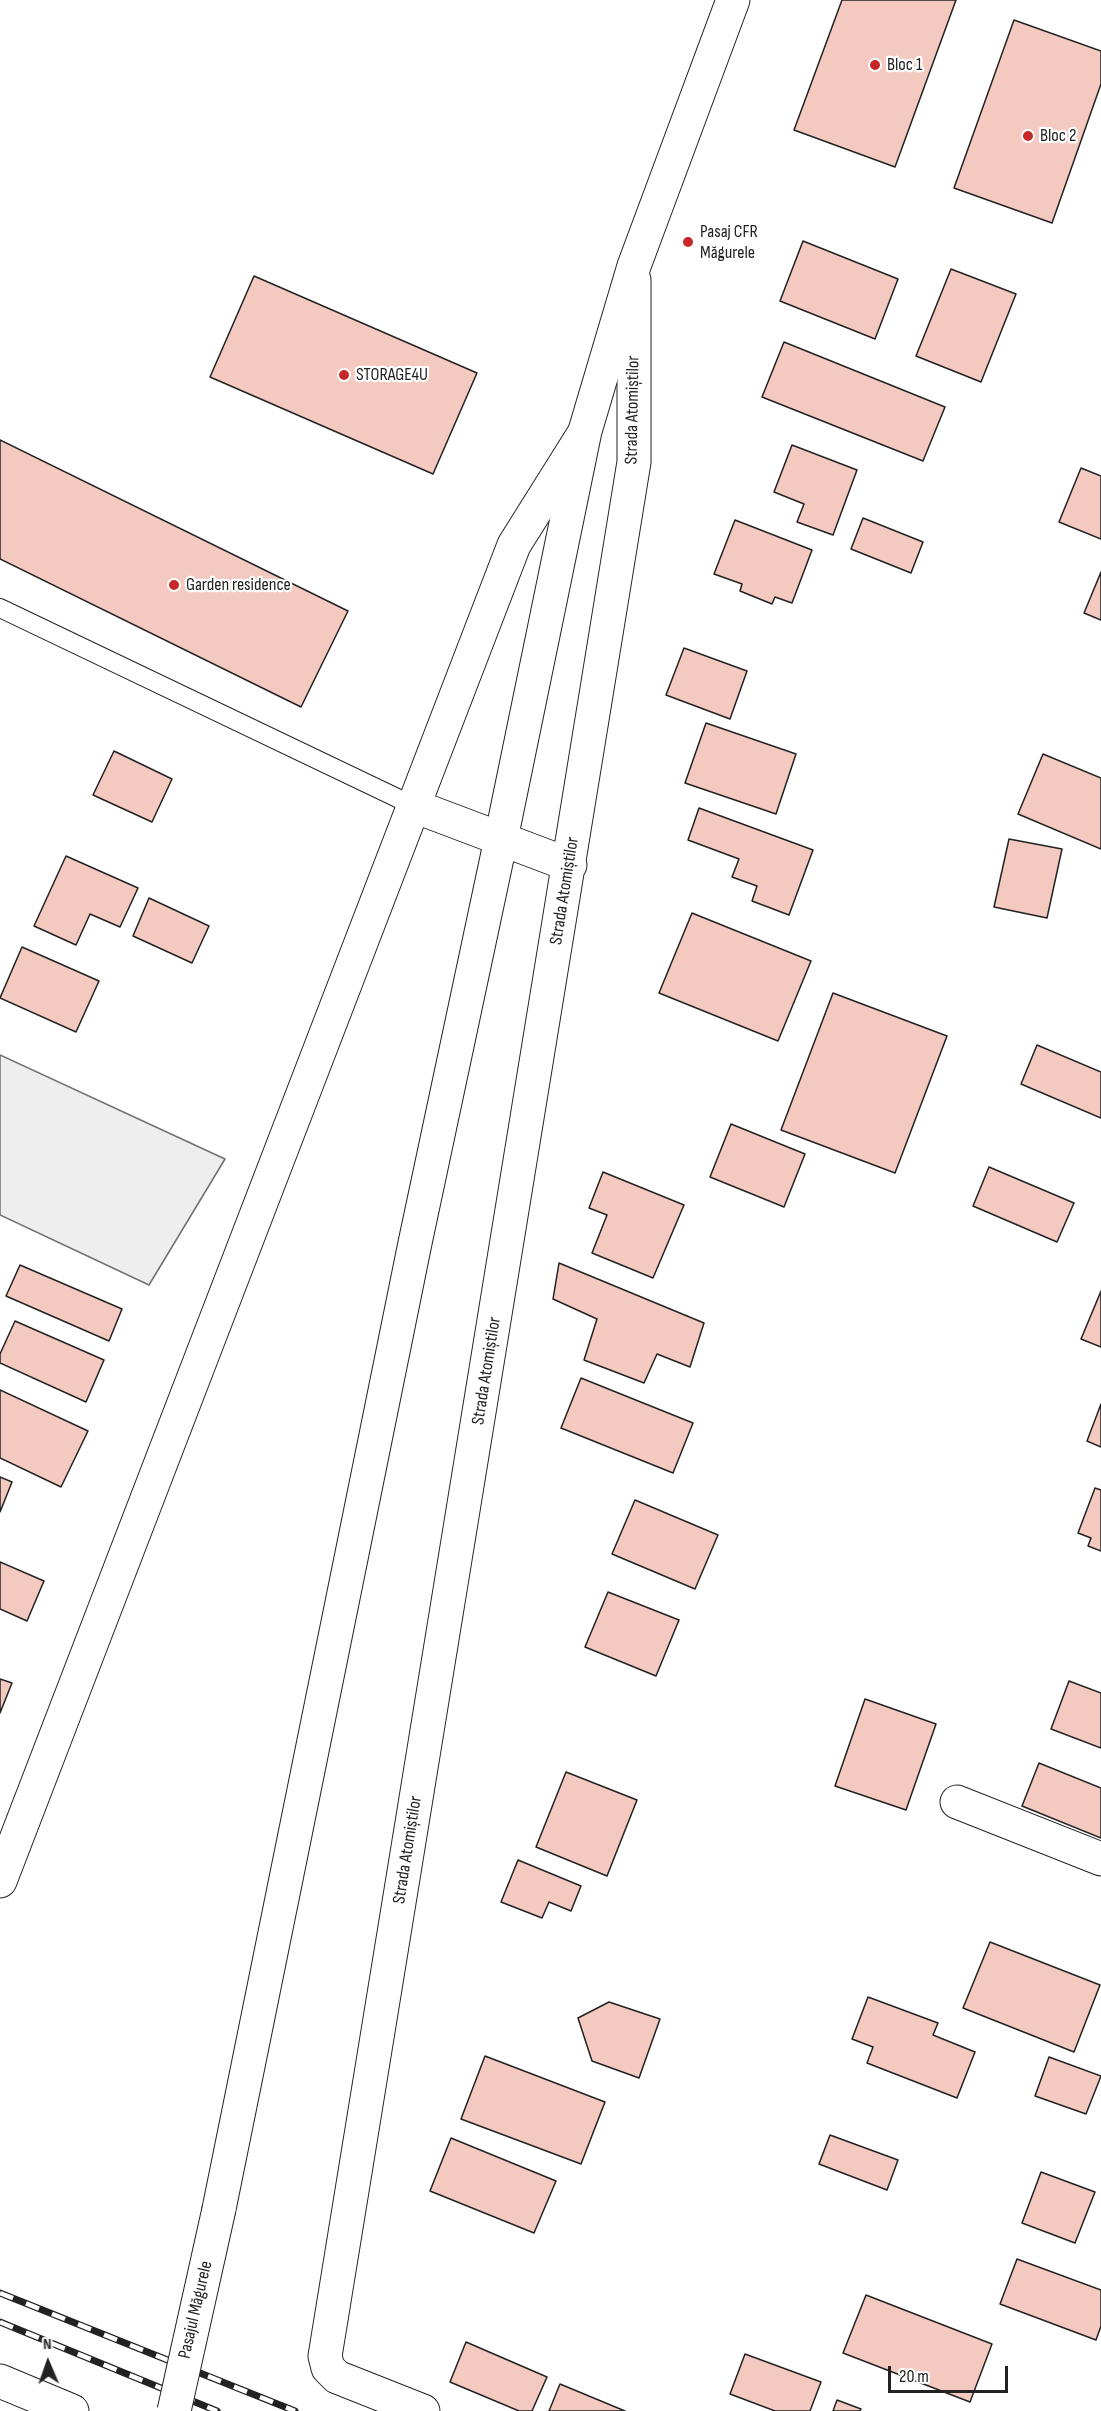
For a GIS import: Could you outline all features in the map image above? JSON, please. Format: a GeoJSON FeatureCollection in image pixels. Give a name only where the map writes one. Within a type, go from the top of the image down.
{"type":"FeatureCollection","features":[{"type":"Feature","properties":{"kind":"street","name":"Strada Atomiștilor"},"geometry":{"type":"LineString","coordinates":[[219,2209],[412,1255],[585,431],[606,353],[634,267],[733,0]]}},
{"type":"Feature","properties":{"kind":"street","name":"Strada Atomiștilor"},"geometry":{"type":"LineString","coordinates":[[423,2411],[337,2377],[328,2368],[325,2356],[634,462],[634,267]]}},
{"type":"Feature","properties":{"kind":"street","name":"Strada Atomiștilor"},"geometry":{"type":"LineString","coordinates":[[0,1881],[514,545],[585,431]]}},
{"type":"Feature","properties":{"kind":"street"},"geometry":{"type":"LineString","coordinates":[[414,806],[570,865]]}},
{"type":"Feature","properties":{"kind":"street"},"geometry":{"type":"LineString","coordinates":[[957,1802],[1101,1859]]}},
{"type":"Feature","properties":{"kind":"street","name":"Pasajul Măgurele"},"geometry":{"type":"LineString","coordinates":[[174,2411],[219,2209]]}},
{"type":"Feature","properties":{"kind":"street"},"geometry":{"type":"LineString","coordinates":[[0,2381],[72,2411]]}},
{"type":"Feature","properties":{"kind":"lane"},"geometry":{"type":"LineString","coordinates":[[0,608],[414,806]]}},
{"type":"Feature","properties":{"kind":"shaded area"},"geometry":{"type":"Polygon","coordinates":[[[0,1055],[225,1159],[149,1285],[0,1215],[0,1055]]]}},
{"type":"Feature","properties":{"kind":"building","name":"Bloc 1"},"geometry":{"type":"Polygon","coordinates":[[[842,0],[956,0],[895,167],[794,130],[842,0]]]}},
{"type":"Feature","properties":{"kind":"building","name":"Bloc 2"},"geometry":{"type":"Polygon","coordinates":[[[1014,20],[1101,51],[1101,84],[1052,223],[954,188],[1014,20]]]}},
{"type":"Feature","properties":{"kind":"building"},"geometry":{"type":"Polygon","coordinates":[[[803,241],[898,279],[875,339],[780,301],[803,241]]]}},
{"type":"Feature","properties":{"kind":"building"},"geometry":{"type":"Polygon","coordinates":[[[951,269],[1016,294],[981,382],[916,356],[951,269]]]}},
{"type":"Feature","properties":{"kind":"building","name":"STORAGE4U"},"geometry":{"type":"Polygon","coordinates":[[[254,276],[477,373],[433,474],[210,377],[254,276]]]}},
{"type":"Feature","properties":{"kind":"building"},"geometry":{"type":"Polygon","coordinates":[[[784,342],[945,407],[923,461],[762,397],[784,342]]]}},
{"type":"Feature","properties":{"kind":"building","name":"Garden residence"},"geometry":{"type":"Polygon","coordinates":[[[0,440],[348,611],[301,707],[0,559],[0,440]]]}},
{"type":"Feature","properties":{"kind":"building"},"geometry":{"type":"Polygon","coordinates":[[[792,445],[857,470],[833,535],[797,522],[804,504],[774,492],[792,445]]]}},
{"type":"Feature","properties":{"kind":"building"},"geometry":{"type":"Polygon","coordinates":[[[1081,468],[1101,476],[1101,539],[1059,522],[1081,468]]]}},
{"type":"Feature","properties":{"kind":"building"},"geometry":{"type":"Polygon","coordinates":[[[863,518],[923,542],[911,573],[851,549],[863,518]]]}},
{"type":"Feature","properties":{"kind":"building"},"geometry":{"type":"Polygon","coordinates":[[[735,520],[812,550],[792,603],[775,597],[772,604],[740,591],[742,584],[714,574],[735,520]]]}},
{"type":"Feature","properties":{"kind":"building"},"geometry":{"type":"Polygon","coordinates":[[[1101,572],[1101,620],[1084,613],[1101,572]]]}},
{"type":"Feature","properties":{"kind":"building"},"geometry":{"type":"Polygon","coordinates":[[[684,648],[747,671],[730,719],[666,695],[684,648]]]}},
{"type":"Feature","properties":{"kind":"building"},"geometry":{"type":"Polygon","coordinates":[[[706,723],[796,754],[776,814],[685,783],[706,723]]]}},
{"type":"Feature","properties":{"kind":"building"},"geometry":{"type":"Polygon","coordinates":[[[114,751],[172,779],[152,822],[93,795],[114,751]]]}},
{"type":"Feature","properties":{"kind":"building"},"geometry":{"type":"Polygon","coordinates":[[[1043,754],[1101,778],[1101,849],[1018,814],[1043,754]]]}},
{"type":"Feature","properties":{"kind":"building"},"geometry":{"type":"Polygon","coordinates":[[[699,808],[813,850],[789,915],[752,901],[757,886],[732,877],[739,859],[688,840],[699,808]]]}},
{"type":"Feature","properties":{"kind":"building"},"geometry":{"type":"Polygon","coordinates":[[[1009,839],[1062,849],[1047,918],[994,907],[1009,839]]]}},
{"type":"Feature","properties":{"kind":"building"},"geometry":{"type":"Polygon","coordinates":[[[66,856],[138,888],[120,927],[90,914],[76,945],[34,926],[66,856]]]}},
{"type":"Feature","properties":{"kind":"building"},"geometry":{"type":"Polygon","coordinates":[[[149,898],[209,926],[192,963],[133,936],[149,898]]]}},
{"type":"Feature","properties":{"kind":"building"},"geometry":{"type":"Polygon","coordinates":[[[692,913],[811,961],[778,1041],[659,993],[692,913]]]}},
{"type":"Feature","properties":{"kind":"building"},"geometry":{"type":"Polygon","coordinates":[[[22,947],[99,981],[76,1032],[0,998],[22,947]]]}},
{"type":"Feature","properties":{"kind":"building"},"geometry":{"type":"Polygon","coordinates":[[[833,993],[947,1036],[895,1173],[781,1130],[833,993]]]}},
{"type":"Feature","properties":{"kind":"building"},"geometry":{"type":"Polygon","coordinates":[[[1037,1045],[1101,1072],[1101,1118],[1021,1084],[1037,1045]]]}},
{"type":"Feature","properties":{"kind":"building"},"geometry":{"type":"Polygon","coordinates":[[[731,1124],[805,1154],[784,1207],[710,1177],[731,1124]]]}},
{"type":"Feature","properties":{"kind":"building"},"geometry":{"type":"Polygon","coordinates":[[[989,1167],[1074,1203],[1057,1242],[973,1206],[989,1167]]]}},
{"type":"Feature","properties":{"kind":"building"},"geometry":{"type":"Polygon","coordinates":[[[603,1172],[684,1205],[653,1278],[592,1253],[607,1215],[589,1208],[603,1172]]]}},
{"type":"Feature","properties":{"kind":"building"},"geometry":{"type":"Polygon","coordinates":[[[559,1263],[704,1323],[690,1367],[657,1354],[644,1383],[584,1360],[597,1319],[553,1299],[559,1263]]]}},
{"type":"Feature","properties":{"kind":"building"},"geometry":{"type":"Polygon","coordinates":[[[20,1265],[122,1309],[109,1341],[6,1296],[20,1265]]]}},
{"type":"Feature","properties":{"kind":"building"},"geometry":{"type":"Polygon","coordinates":[[[1101,1291],[1101,1347],[1081,1339],[1101,1291]]]}},
{"type":"Feature","properties":{"kind":"building"},"geometry":{"type":"Polygon","coordinates":[[[15,1321],[104,1360],[86,1402],[0,1363],[0,1354],[15,1321]]]}},
{"type":"Feature","properties":{"kind":"building"},"geometry":{"type":"Polygon","coordinates":[[[581,1378],[693,1423],[673,1473],[561,1428],[581,1378]]]}},
{"type":"Feature","properties":{"kind":"building"},"geometry":{"type":"Polygon","coordinates":[[[0,1390],[88,1431],[61,1487],[0,1458],[0,1390]]]}},
{"type":"Feature","properties":{"kind":"building"},"geometry":{"type":"Polygon","coordinates":[[[1101,1404],[1101,1447],[1087,1441],[1101,1404]]]}},
{"type":"Feature","properties":{"kind":"building"},"geometry":{"type":"Polygon","coordinates":[[[0,1477],[12,1482],[0,1512],[0,1477]]]}},
{"type":"Feature","properties":{"kind":"building"},"geometry":{"type":"Polygon","coordinates":[[[1095,1488],[1101,1490],[1101,1551],[1088,1546],[1091,1538],[1078,1533],[1095,1488]]]}},
{"type":"Feature","properties":{"kind":"building"},"geometry":{"type":"Polygon","coordinates":[[[635,1500],[718,1535],[695,1589],[612,1554],[635,1500]]]}},
{"type":"Feature","properties":{"kind":"building"},"geometry":{"type":"Polygon","coordinates":[[[0,1562],[44,1581],[27,1621],[0,1609],[0,1562]]]}},
{"type":"Feature","properties":{"kind":"building"},"geometry":{"type":"Polygon","coordinates":[[[608,1592],[679,1620],[656,1676],[585,1647],[608,1592]]]}},
{"type":"Feature","properties":{"kind":"building"},"geometry":{"type":"Polygon","coordinates":[[[0,1679],[12,1683],[0,1713],[0,1679]]]}},
{"type":"Feature","properties":{"kind":"building"},"geometry":{"type":"Polygon","coordinates":[[[1069,1681],[1101,1693],[1101,1748],[1051,1729],[1069,1681]]]}},
{"type":"Feature","properties":{"kind":"building"},"geometry":{"type":"Polygon","coordinates":[[[865,1699],[936,1724],[906,1810],[835,1786],[865,1699]]]}},
{"type":"Feature","properties":{"kind":"building"},"geometry":{"type":"Polygon","coordinates":[[[1039,1763],[1101,1788],[1101,1838],[1022,1806],[1039,1763]]]}},
{"type":"Feature","properties":{"kind":"building"},"geometry":{"type":"Polygon","coordinates":[[[566,1772],[637,1800],[607,1876],[536,1847],[566,1772]]]}},
{"type":"Feature","properties":{"kind":"building"},"geometry":{"type":"Polygon","coordinates":[[[518,1860],[581,1886],[571,1911],[549,1902],[542,1918],[501,1902],[518,1860]]]}},
{"type":"Feature","properties":{"kind":"building"},"geometry":{"type":"Polygon","coordinates":[[[990,1942],[1100,1985],[1074,2052],[963,2008],[990,1942]]]}},
{"type":"Feature","properties":{"kind":"building"},"geometry":{"type":"Polygon","coordinates":[[[868,1997],[938,2023],[933,2035],[975,2052],[957,2098],[867,2063],[873,2047],[852,2039],[868,1997]]]}},
{"type":"Feature","properties":{"kind":"building"},"geometry":{"type":"Polygon","coordinates":[[[609,2002],[660,2019],[639,2078],[592,2061],[578,2018],[609,2002]]]}},
{"type":"Feature","properties":{"kind":"building"},"geometry":{"type":"Polygon","coordinates":[[[485,2056],[605,2102],[581,2164],[461,2119],[485,2056]]]}},
{"type":"Feature","properties":{"kind":"building"},"geometry":{"type":"Polygon","coordinates":[[[1049,2057],[1101,2076],[1086,2114],[1035,2096],[1049,2057]]]}},
{"type":"Feature","properties":{"kind":"building"},"geometry":{"type":"Polygon","coordinates":[[[830,2135],[898,2160],[887,2190],[819,2164],[830,2135]]]}},
{"type":"Feature","properties":{"kind":"building"},"geometry":{"type":"Polygon","coordinates":[[[451,2138],[556,2181],[534,2233],[430,2191],[451,2138]]]}},
{"type":"Feature","properties":{"kind":"building"},"geometry":{"type":"Polygon","coordinates":[[[1041,2172],[1095,2192],[1075,2243],[1022,2223],[1041,2172]]]}},
{"type":"Feature","properties":{"kind":"building"},"geometry":{"type":"Polygon","coordinates":[[[1017,2259],[1101,2290],[1101,2326],[1096,2340],[1000,2304],[1017,2259]]]}},
{"type":"Feature","properties":{"kind":"building"},"geometry":{"type":"Polygon","coordinates":[[[866,2295],[992,2344],[970,2402],[843,2353],[866,2295]]]}},
{"type":"Feature","properties":{"kind":"building"},"geometry":{"type":"Polygon","coordinates":[[[466,2342],[547,2377],[532,2411],[519,2411],[450,2382],[466,2342]]]}},
{"type":"Feature","properties":{"kind":"building"},"geometry":{"type":"Polygon","coordinates":[[[745,2354],[821,2382],[810,2411],[775,2411],[730,2394],[745,2354]]]}},
{"type":"Feature","properties":{"kind":"building"},"geometry":{"type":"Polygon","coordinates":[[[560,2384],[625,2411],[549,2411],[560,2384]]]}},
{"type":"Feature","properties":{"kind":"building"},"geometry":{"type":"Polygon","coordinates":[[[837,2400],[861,2409],[860,2411],[833,2411],[837,2400]]]}},
{"type":"Feature","properties":{"kind":"railway"},"geometry":{"type":"LineString","coordinates":[[0,2293],[295,2411]]}},
{"type":"Feature","properties":{"kind":"railway"},"geometry":{"type":"LineString","coordinates":[[0,2322],[217,2411]]}},
{"type":"Feature","properties":{"kind":"place","name":"Bloc 1"},"geometry":{"type":"Point","coordinates":[875,65]}},
{"type":"Feature","properties":{"kind":"place","name":"Bloc 2"},"geometry":{"type":"Point","coordinates":[1028,136]}},
{"type":"Feature","properties":{"kind":"place","name":"Pasaj CFR Măgurele"},"geometry":{"type":"Point","coordinates":[688,242]}},
{"type":"Feature","properties":{"kind":"place","name":"STORAGE4U"},"geometry":{"type":"Point","coordinates":[344,375]}},
{"type":"Feature","properties":{"kind":"place","name":"Garden residence"},"geometry":{"type":"Point","coordinates":[174,585]}}]}
